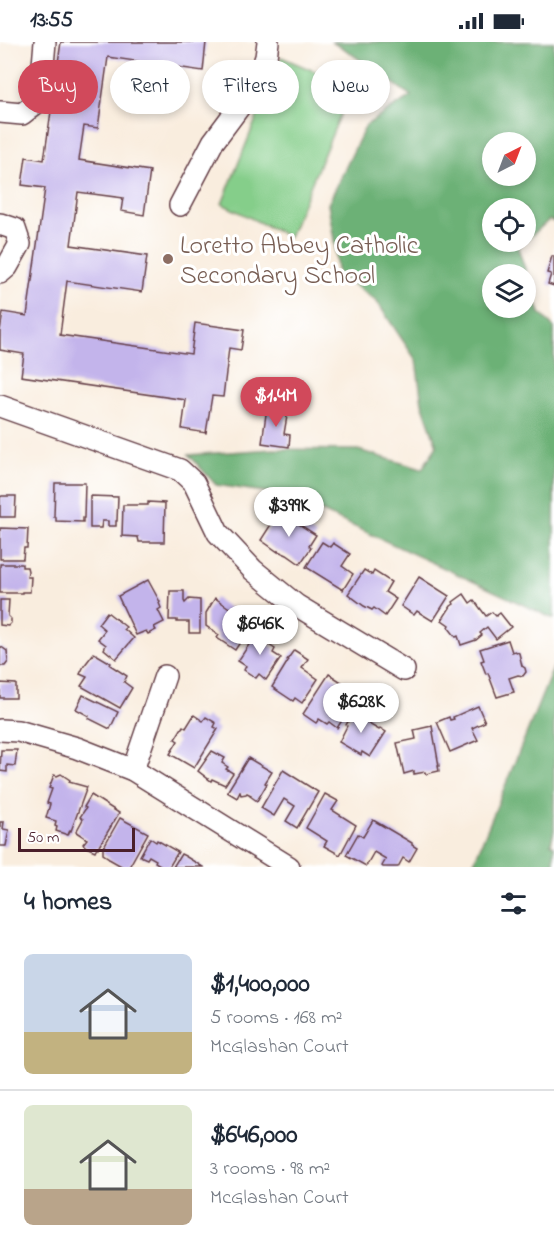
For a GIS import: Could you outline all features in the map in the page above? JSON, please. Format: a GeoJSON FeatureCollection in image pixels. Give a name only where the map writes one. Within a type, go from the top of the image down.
{"type":"FeatureCollection","features":[{"type":"Feature","properties":{"kind":"street"},"geometry":{"type":"LineString","coordinates":[[0,112],[22,114],[40,100],[45,42]]}},
{"type":"Feature","properties":{"kind":"street"},"geometry":{"type":"LineString","coordinates":[[180,205],[213,142],[257,83],[266,57],[268,42]]}},
{"type":"Feature","properties":{"kind":"street"},"geometry":{"type":"LineString","coordinates":[[0,224],[15,229],[20,244],[8,267],[0,273]]}},
{"type":"Feature","properties":{"kind":"street"},"geometry":{"type":"LineString","coordinates":[[0,406],[180,470],[194,483],[218,533],[253,570],[296,605],[404,670]]}},
{"type":"Feature","properties":{"kind":"street"},"geometry":{"type":"LineString","coordinates":[[133,770],[165,676]]}},
{"type":"Feature","properties":{"kind":"street"},"geometry":{"type":"LineString","coordinates":[[0,730],[18,731],[77,748],[133,770],[289,867]]}},
{"type":"Feature","properties":{"kind":"green space"},"geometry":{"type":"Polygon","coordinates":[[[331,42],[554,42],[554,222],[549,220],[536,232],[536,198],[482,198],[482,252],[519,252],[523,264],[482,264],[482,318],[536,318],[536,301],[540,313],[554,328],[554,619],[286,495],[216,485],[189,455],[273,449],[358,450],[422,469],[437,446],[422,403],[416,360],[377,302],[337,272],[328,204],[366,125],[383,114],[390,114],[390,110],[411,96],[390,81],[390,60],[360,60],[331,42]]]}},
{"type":"Feature","properties":{"kind":"green space"},"geometry":{"type":"Polygon","coordinates":[[[299,65],[311,70],[311,114],[341,114],[289,237],[222,204],[258,114],[299,114],[299,65]]]}},
{"type":"Feature","properties":{"kind":"green space"},"geometry":{"type":"Polygon","coordinates":[[[554,666],[554,830],[551,844],[554,846],[554,867],[472,867],[554,666]]]}},
{"type":"Feature","properties":{"kind":"building"},"geometry":{"type":"Polygon","coordinates":[[[61,42],[206,42],[202,71],[190,69],[190,60],[128,60],[108,57],[98,128],[84,126],[79,160],[150,171],[144,215],[121,211],[123,198],[78,192],[71,245],[147,256],[142,292],[67,281],[60,335],[191,354],[195,323],[244,330],[241,350],[229,348],[223,397],[212,396],[206,433],[182,429],[186,400],[21,376],[24,354],[0,350],[3,312],[27,316],[45,188],[22,185],[26,157],[44,160],[51,114],[98,114],[98,60],[58,60],[61,42]]]}},
{"type":"Feature","properties":{"kind":"building"},"geometry":{"type":"Polygon","coordinates":[[[552,256],[554,256],[554,286],[548,284],[551,274],[547,273],[552,256]]]}},
{"type":"Feature","properties":{"kind":"building"},"geometry":{"type":"Polygon","coordinates":[[[267,407],[288,410],[284,434],[290,435],[289,447],[262,443],[267,407]]]}},
{"type":"Feature","properties":{"kind":"building"},"geometry":{"type":"Polygon","coordinates":[[[55,483],[85,483],[83,522],[56,521],[54,517],[55,483]]]}},
{"type":"Feature","properties":{"kind":"building"},"geometry":{"type":"Polygon","coordinates":[[[16,496],[15,517],[0,517],[0,497],[16,496]]]}},
{"type":"Feature","properties":{"kind":"building"},"geometry":{"type":"Polygon","coordinates":[[[90,496],[118,497],[116,526],[108,526],[108,521],[102,521],[101,528],[90,528],[90,496]]]}},
{"type":"Feature","properties":{"kind":"building"},"geometry":{"type":"Polygon","coordinates":[[[148,502],[165,503],[164,542],[139,542],[138,537],[122,536],[123,505],[148,505],[148,502]]]}},
{"type":"Feature","properties":{"kind":"building"},"geometry":{"type":"Polygon","coordinates":[[[272,512],[285,521],[288,517],[316,535],[309,546],[311,548],[300,564],[261,540],[272,523],[268,520],[272,512]]]}},
{"type":"Feature","properties":{"kind":"building"},"geometry":{"type":"Polygon","coordinates":[[[0,528],[28,529],[27,548],[24,548],[23,559],[0,559],[0,528]]]}},
{"type":"Feature","properties":{"kind":"building"},"geometry":{"type":"Polygon","coordinates":[[[322,542],[330,547],[333,543],[350,554],[342,566],[353,574],[343,590],[306,567],[322,542]]]}},
{"type":"Feature","properties":{"kind":"building"},"geometry":{"type":"Polygon","coordinates":[[[0,564],[22,564],[22,567],[27,567],[27,577],[31,577],[30,592],[0,593],[0,564]]]}},
{"type":"Feature","properties":{"kind":"building"},"geometry":{"type":"Polygon","coordinates":[[[364,570],[372,575],[374,571],[391,582],[385,592],[396,599],[385,616],[374,608],[372,610],[364,606],[348,594],[364,570]]]}},
{"type":"Feature","properties":{"kind":"building"},"geometry":{"type":"Polygon","coordinates":[[[419,577],[449,596],[433,621],[417,611],[414,615],[401,606],[419,577]]]}},
{"type":"Feature","properties":{"kind":"building"},"geometry":{"type":"Polygon","coordinates":[[[148,580],[160,602],[161,608],[158,610],[164,622],[154,627],[156,630],[148,634],[146,631],[136,635],[118,596],[148,580]]]}},
{"type":"Feature","properties":{"kind":"building"},"geometry":{"type":"Polygon","coordinates":[[[170,591],[184,591],[185,603],[189,599],[200,600],[200,633],[189,633],[189,622],[169,620],[170,591]]]}},
{"type":"Feature","properties":{"kind":"building"},"geometry":{"type":"Polygon","coordinates":[[[464,594],[470,603],[474,600],[486,616],[492,612],[496,616],[500,613],[511,627],[496,639],[487,627],[476,640],[461,645],[458,636],[456,637],[448,627],[449,625],[442,620],[454,604],[453,602],[464,594]]]}},
{"type":"Feature","properties":{"kind":"building"},"geometry":{"type":"Polygon","coordinates":[[[215,598],[252,624],[235,650],[217,638],[219,635],[206,626],[206,613],[215,598]]]}},
{"type":"Feature","properties":{"kind":"building"},"geometry":{"type":"Polygon","coordinates":[[[0,600],[9,600],[8,616],[11,623],[8,626],[0,625],[0,600]]]}},
{"type":"Feature","properties":{"kind":"building"},"geometry":{"type":"Polygon","coordinates":[[[107,612],[126,627],[124,629],[134,638],[116,659],[104,649],[106,645],[98,639],[105,630],[98,624],[107,612]]]}},
{"type":"Feature","properties":{"kind":"building"},"geometry":{"type":"Polygon","coordinates":[[[260,628],[274,637],[269,645],[275,649],[273,653],[281,658],[266,680],[259,674],[256,678],[244,670],[246,666],[238,661],[260,628]]]}},
{"type":"Feature","properties":{"kind":"building"},"geometry":{"type":"Polygon","coordinates":[[[508,640],[512,652],[519,653],[526,672],[523,676],[509,678],[514,692],[497,697],[481,661],[484,660],[480,649],[508,640]]]}},
{"type":"Feature","properties":{"kind":"building"},"geometry":{"type":"Polygon","coordinates":[[[0,646],[7,651],[8,662],[5,666],[0,666],[0,646]]]}},
{"type":"Feature","properties":{"kind":"building"},"geometry":{"type":"Polygon","coordinates":[[[294,650],[308,659],[302,668],[318,679],[302,703],[295,698],[293,701],[272,687],[294,650]]]}},
{"type":"Feature","properties":{"kind":"building"},"geometry":{"type":"Polygon","coordinates":[[[94,653],[127,676],[124,682],[132,688],[120,708],[81,686],[87,677],[80,674],[94,653]]]}},
{"type":"Feature","properties":{"kind":"building"},"geometry":{"type":"Polygon","coordinates":[[[329,674],[343,683],[338,690],[355,701],[337,728],[319,719],[316,723],[303,714],[329,674]]]}},
{"type":"Feature","properties":{"kind":"building"},"geometry":{"type":"Polygon","coordinates":[[[0,683],[16,684],[16,698],[0,698],[0,683]]]}},
{"type":"Feature","properties":{"kind":"building"},"geometry":{"type":"Polygon","coordinates":[[[83,695],[118,712],[110,729],[76,709],[83,695]]]}},
{"type":"Feature","properties":{"kind":"building"},"geometry":{"type":"Polygon","coordinates":[[[478,706],[485,722],[472,728],[478,740],[450,752],[437,722],[449,717],[450,720],[454,719],[453,717],[478,706]]]}},
{"type":"Feature","properties":{"kind":"building"},"geometry":{"type":"Polygon","coordinates":[[[356,708],[371,717],[367,723],[386,732],[370,757],[362,752],[361,755],[339,742],[356,708]]]}},
{"type":"Feature","properties":{"kind":"building"},"geometry":{"type":"Polygon","coordinates":[[[194,715],[203,721],[206,717],[216,723],[214,727],[218,729],[194,768],[170,754],[183,726],[186,728],[194,715]]]}},
{"type":"Feature","properties":{"kind":"building"},"geometry":{"type":"Polygon","coordinates":[[[432,726],[439,771],[414,774],[414,771],[404,774],[397,743],[416,739],[414,730],[432,726]]]}},
{"type":"Feature","properties":{"kind":"building"},"geometry":{"type":"Polygon","coordinates":[[[1,750],[17,750],[15,766],[7,765],[7,772],[0,771],[1,750]]]}},
{"type":"Feature","properties":{"kind":"building"},"geometry":{"type":"Polygon","coordinates":[[[212,751],[225,758],[222,763],[233,773],[225,785],[212,779],[211,781],[198,771],[212,751]]]}},
{"type":"Feature","properties":{"kind":"building"},"geometry":{"type":"Polygon","coordinates":[[[248,758],[272,772],[257,801],[247,793],[241,795],[240,792],[237,798],[227,792],[248,758]]]}},
{"type":"Feature","properties":{"kind":"building"},"geometry":{"type":"Polygon","coordinates":[[[283,770],[318,792],[297,828],[286,821],[295,806],[284,799],[274,816],[261,808],[283,770]]]}},
{"type":"Feature","properties":{"kind":"building"},"geometry":{"type":"Polygon","coordinates":[[[61,774],[70,780],[69,782],[87,787],[68,835],[56,831],[56,821],[46,818],[50,804],[47,803],[52,789],[49,788],[54,775],[61,774]]]}},
{"type":"Feature","properties":{"kind":"building"},"geometry":{"type":"Polygon","coordinates":[[[325,794],[338,801],[332,810],[356,825],[340,855],[324,846],[327,841],[306,828],[325,794]]]}},
{"type":"Feature","properties":{"kind":"building"},"geometry":{"type":"Polygon","coordinates":[[[91,795],[119,813],[95,851],[83,844],[87,839],[76,832],[83,819],[80,817],[86,808],[84,807],[91,795]]]}},
{"type":"Feature","properties":{"kind":"building"},"geometry":{"type":"Polygon","coordinates":[[[120,818],[148,833],[129,867],[123,867],[103,854],[103,848],[120,818]]]}},
{"type":"Feature","properties":{"kind":"building"},"geometry":{"type":"Polygon","coordinates":[[[373,820],[417,848],[409,862],[403,858],[398,867],[383,867],[386,859],[374,852],[366,866],[346,855],[358,834],[363,837],[373,820]]]}},
{"type":"Feature","properties":{"kind":"building"},"geometry":{"type":"Polygon","coordinates":[[[0,822],[4,822],[3,829],[9,830],[6,846],[0,846],[0,822]]]}},
{"type":"Feature","properties":{"kind":"building"},"geometry":{"type":"Polygon","coordinates":[[[150,838],[178,852],[169,867],[158,867],[160,865],[155,862],[156,860],[149,856],[147,859],[140,856],[150,838]]]}},
{"type":"Feature","properties":{"kind":"building"},"geometry":{"type":"Polygon","coordinates":[[[181,854],[185,856],[203,867],[173,867],[181,854]]]}},
{"type":"Feature","properties":{"kind":"place","name":"Loretto Abbey Catholic Secondary School"},"geometry":{"type":"Point","coordinates":[168,259]}}]}
